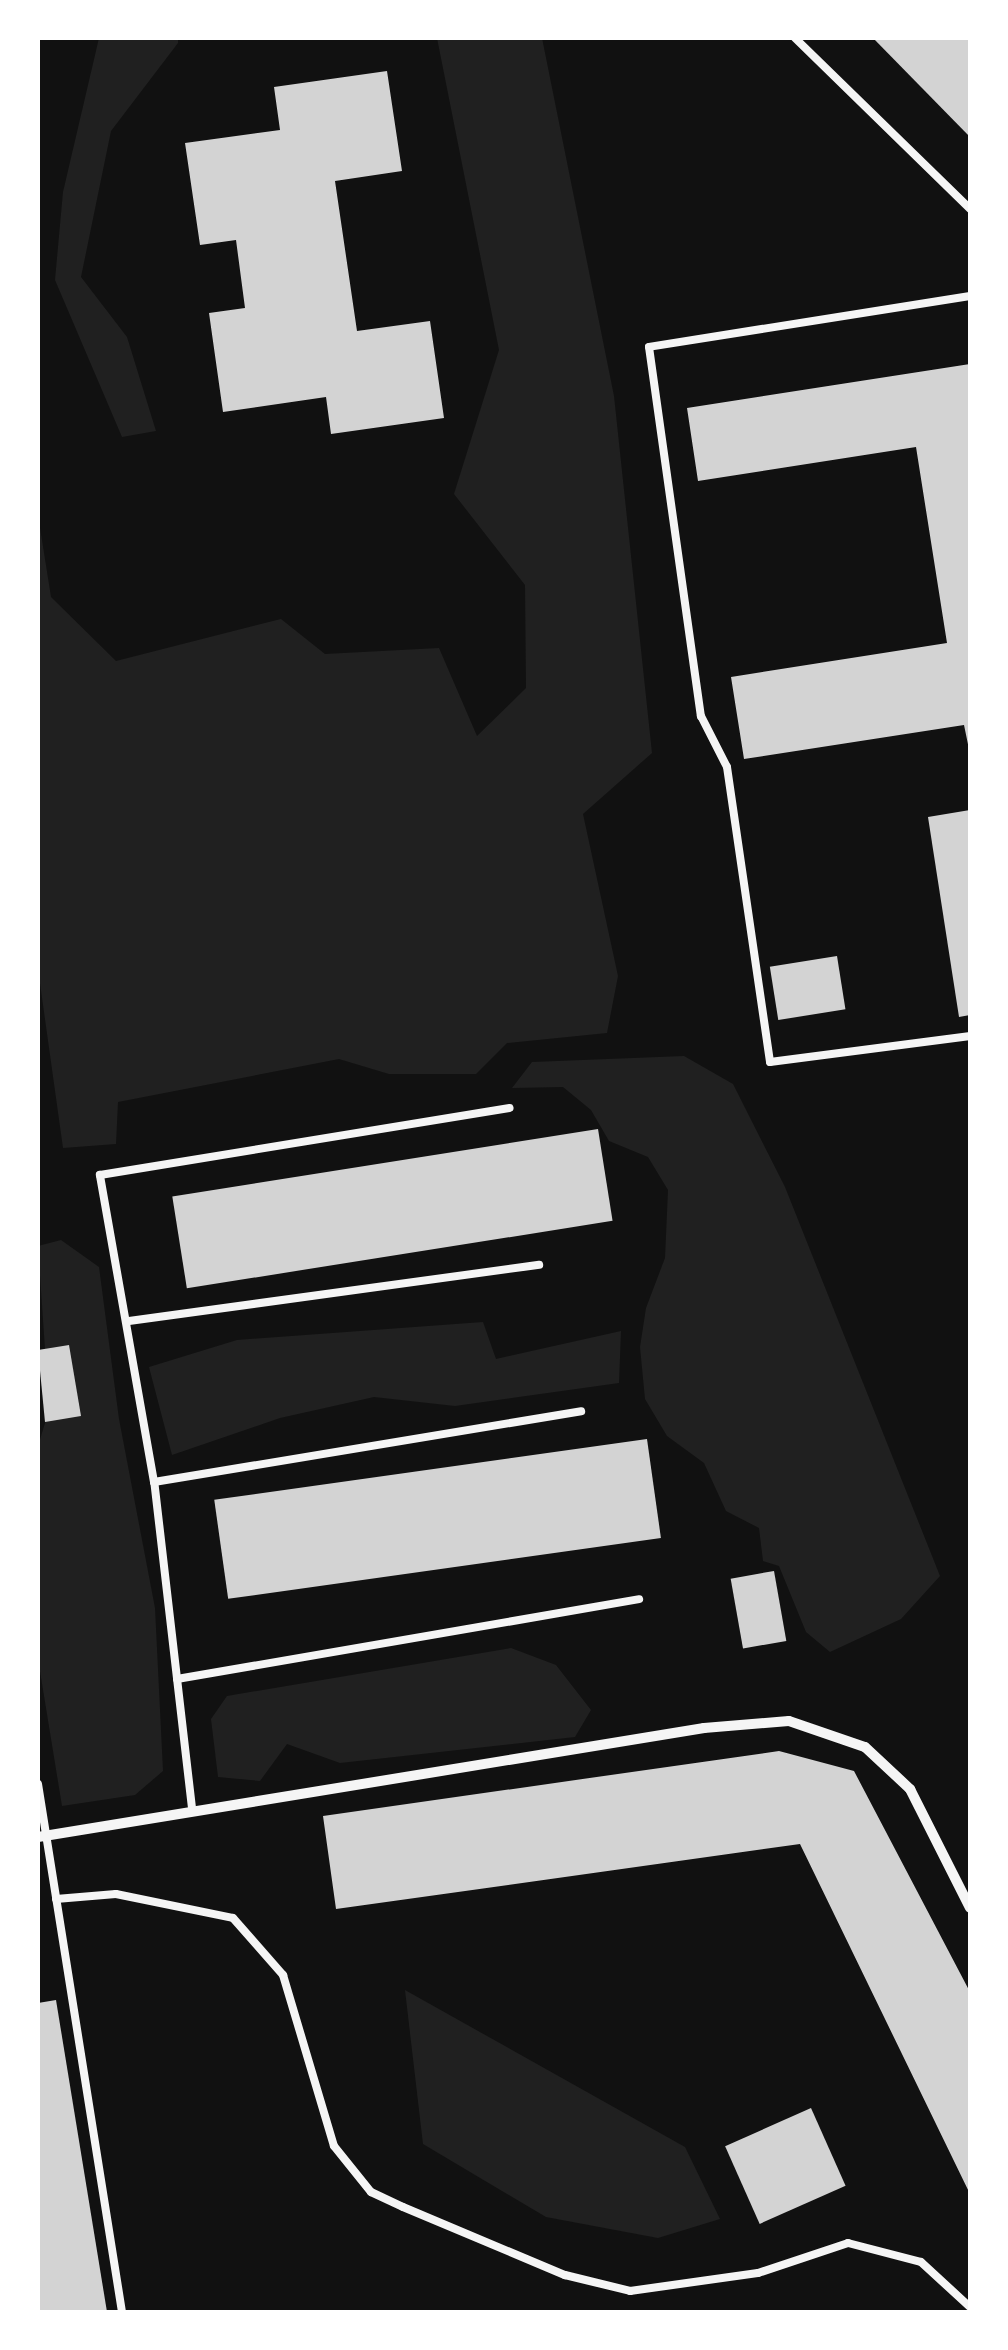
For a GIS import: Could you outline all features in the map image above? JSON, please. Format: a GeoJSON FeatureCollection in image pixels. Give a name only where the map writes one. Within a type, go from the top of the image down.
{"type":"FeatureCollection","features":[{"type":"Feature","properties":{"kind":"street"},"geometry":{"type":"LineString","coordinates":[[41,1836],[192,1808],[789,1720],[865,1746],[910,1789],[970,1908]]}},
{"type":"Feature","properties":{"kind":"lane"},"geometry":{"type":"LineString","coordinates":[[795,38],[970,208]]}},
{"type":"Feature","properties":{"kind":"lane"},"geometry":{"type":"LineString","coordinates":[[970,296],[649,347],[701,716],[727,767],[770,1062],[970,1036]]}},
{"type":"Feature","properties":{"kind":"lane"},"geometry":{"type":"LineString","coordinates":[[192,1808],[154,1482],[129,1320],[100,1175],[510,1108]]}},
{"type":"Feature","properties":{"kind":"lane"},"geometry":{"type":"LineString","coordinates":[[129,1320],[539,1266]]}},
{"type":"Feature","properties":{"kind":"lane"},"geometry":{"type":"LineString","coordinates":[[154,1482],[581,1411]]}},
{"type":"Feature","properties":{"kind":"lane"},"geometry":{"type":"LineString","coordinates":[[176,1680],[639,1598]]}},
{"type":"Feature","properties":{"kind":"lane"},"geometry":{"type":"LineString","coordinates":[[38,1784],[41,1836],[56,1899],[122,2312]]}},
{"type":"Feature","properties":{"kind":"lane"},"geometry":{"type":"LineString","coordinates":[[56,1899],[116,1894],[233,1918],[283,1975],[315,2097],[342,2159],[371,2192],[403,2207],[566,2275],[630,2291],[758,2272],[848,2243],[921,2262],[970,2307]]}},
{"type":"Feature","properties":{"kind":"shaded area"},"geometry":{"type":"Polygon","coordinates":[[[99,38],[178,38],[111,131],[81,277],[127,337],[156,431],[122,437],[55,280],[63,192],[99,38]]]}},
{"type":"Feature","properties":{"kind":"shaded area"},"geometry":{"type":"Polygon","coordinates":[[[437,38],[542,38],[614,396],[652,753],[583,814],[618,976],[607,1033],[507,1043],[476,1074],[389,1074],[339,1059],[118,1102],[116,1144],[63,1148],[38,969],[38,515],[51,597],[116,661],[281,619],[325,654],[439,648],[477,736],[526,688],[525,585],[454,494],[499,350],[437,38]]]}},
{"type":"Feature","properties":{"kind":"shaded area"},"geometry":{"type":"Polygon","coordinates":[[[684,1056],[733,1084],[785,1187],[940,1576],[901,1619],[830,1652],[806,1632],[779,1566],[763,1561],[759,1528],[726,1511],[704,1463],[667,1436],[645,1399],[640,1347],[646,1308],[665,1258],[668,1190],[648,1157],[609,1141],[591,1110],[563,1087],[512,1088],[532,1062],[684,1056]]]}},
{"type":"Feature","properties":{"kind":"shaded area"},"geometry":{"type":"Polygon","coordinates":[[[61,1240],[99,1267],[119,1419],[155,1608],[163,1771],[135,1795],[62,1806],[38,1659],[38,1446],[69,1345],[45,1349],[38,1246],[61,1240]]]}},
{"type":"Feature","properties":{"kind":"shaded area"},"geometry":{"type":"Polygon","coordinates":[[[483,1322],[496,1359],[621,1331],[619,1383],[455,1406],[374,1397],[280,1418],[172,1455],[149,1367],[237,1340],[483,1322]]]}},
{"type":"Feature","properties":{"kind":"shaded area"},"geometry":{"type":"Polygon","coordinates":[[[511,1648],[556,1665],[591,1710],[575,1737],[340,1763],[287,1744],[260,1781],[218,1777],[211,1719],[227,1696],[511,1648]]]}},
{"type":"Feature","properties":{"kind":"shaded area"},"geometry":{"type":"Polygon","coordinates":[[[405,1990],[685,2147],[720,2219],[658,2238],[546,2217],[423,2144],[405,1990]]]}},
{"type":"Feature","properties":{"kind":"building"},"geometry":{"type":"Polygon","coordinates":[[[873,38],[970,38],[970,137],[873,38]]]}},
{"type":"Feature","properties":{"kind":"building"},"geometry":{"type":"Polygon","coordinates":[[[387,71],[402,171],[335,181],[357,331],[430,321],[444,418],[331,434],[326,397],[223,412],[209,313],[245,308],[236,240],[200,245],[185,143],[280,130],[274,87],[387,71]]]}},
{"type":"Feature","properties":{"kind":"building"},"geometry":{"type":"Polygon","coordinates":[[[970,364],[970,754],[964,725],[744,759],[731,677],[947,643],[916,447],[698,481],[687,408],[970,364]]]}},
{"type":"Feature","properties":{"kind":"building"},"geometry":{"type":"Polygon","coordinates":[[[970,810],[970,1015],[959,1017],[928,817],[970,810]]]}},
{"type":"Feature","properties":{"kind":"building"},"geometry":{"type":"Polygon","coordinates":[[[837,956],[845,1009],[778,1020],[770,967],[837,956]]]}},
{"type":"Feature","properties":{"kind":"building"},"geometry":{"type":"Polygon","coordinates":[[[598,1129],[613,1221],[187,1288],[172,1196],[598,1129]]]}},
{"type":"Feature","properties":{"kind":"building"},"geometry":{"type":"Polygon","coordinates":[[[69,1345],[81,1416],[45,1422],[38,1350],[69,1345]]]}},
{"type":"Feature","properties":{"kind":"building"},"geometry":{"type":"Polygon","coordinates":[[[647,1439],[661,1538],[228,1599],[214,1500],[647,1439]]]}},
{"type":"Feature","properties":{"kind":"building"},"geometry":{"type":"Polygon","coordinates":[[[774,1571],[786,1641],[743,1649],[731,1579],[774,1571]]]}},
{"type":"Feature","properties":{"kind":"building"},"geometry":{"type":"Polygon","coordinates":[[[779,1751],[854,1771],[970,1992],[970,2194],[800,1844],[336,1909],[323,1816],[779,1751]]]}},
{"type":"Feature","properties":{"kind":"building"},"geometry":{"type":"Polygon","coordinates":[[[56,2000],[107,2312],[38,2312],[38,2003],[56,2000]]]}},
{"type":"Feature","properties":{"kind":"building"},"geometry":{"type":"Polygon","coordinates":[[[811,2108],[846,2186],[760,2224],[725,2146],[811,2108]]]}}]}
